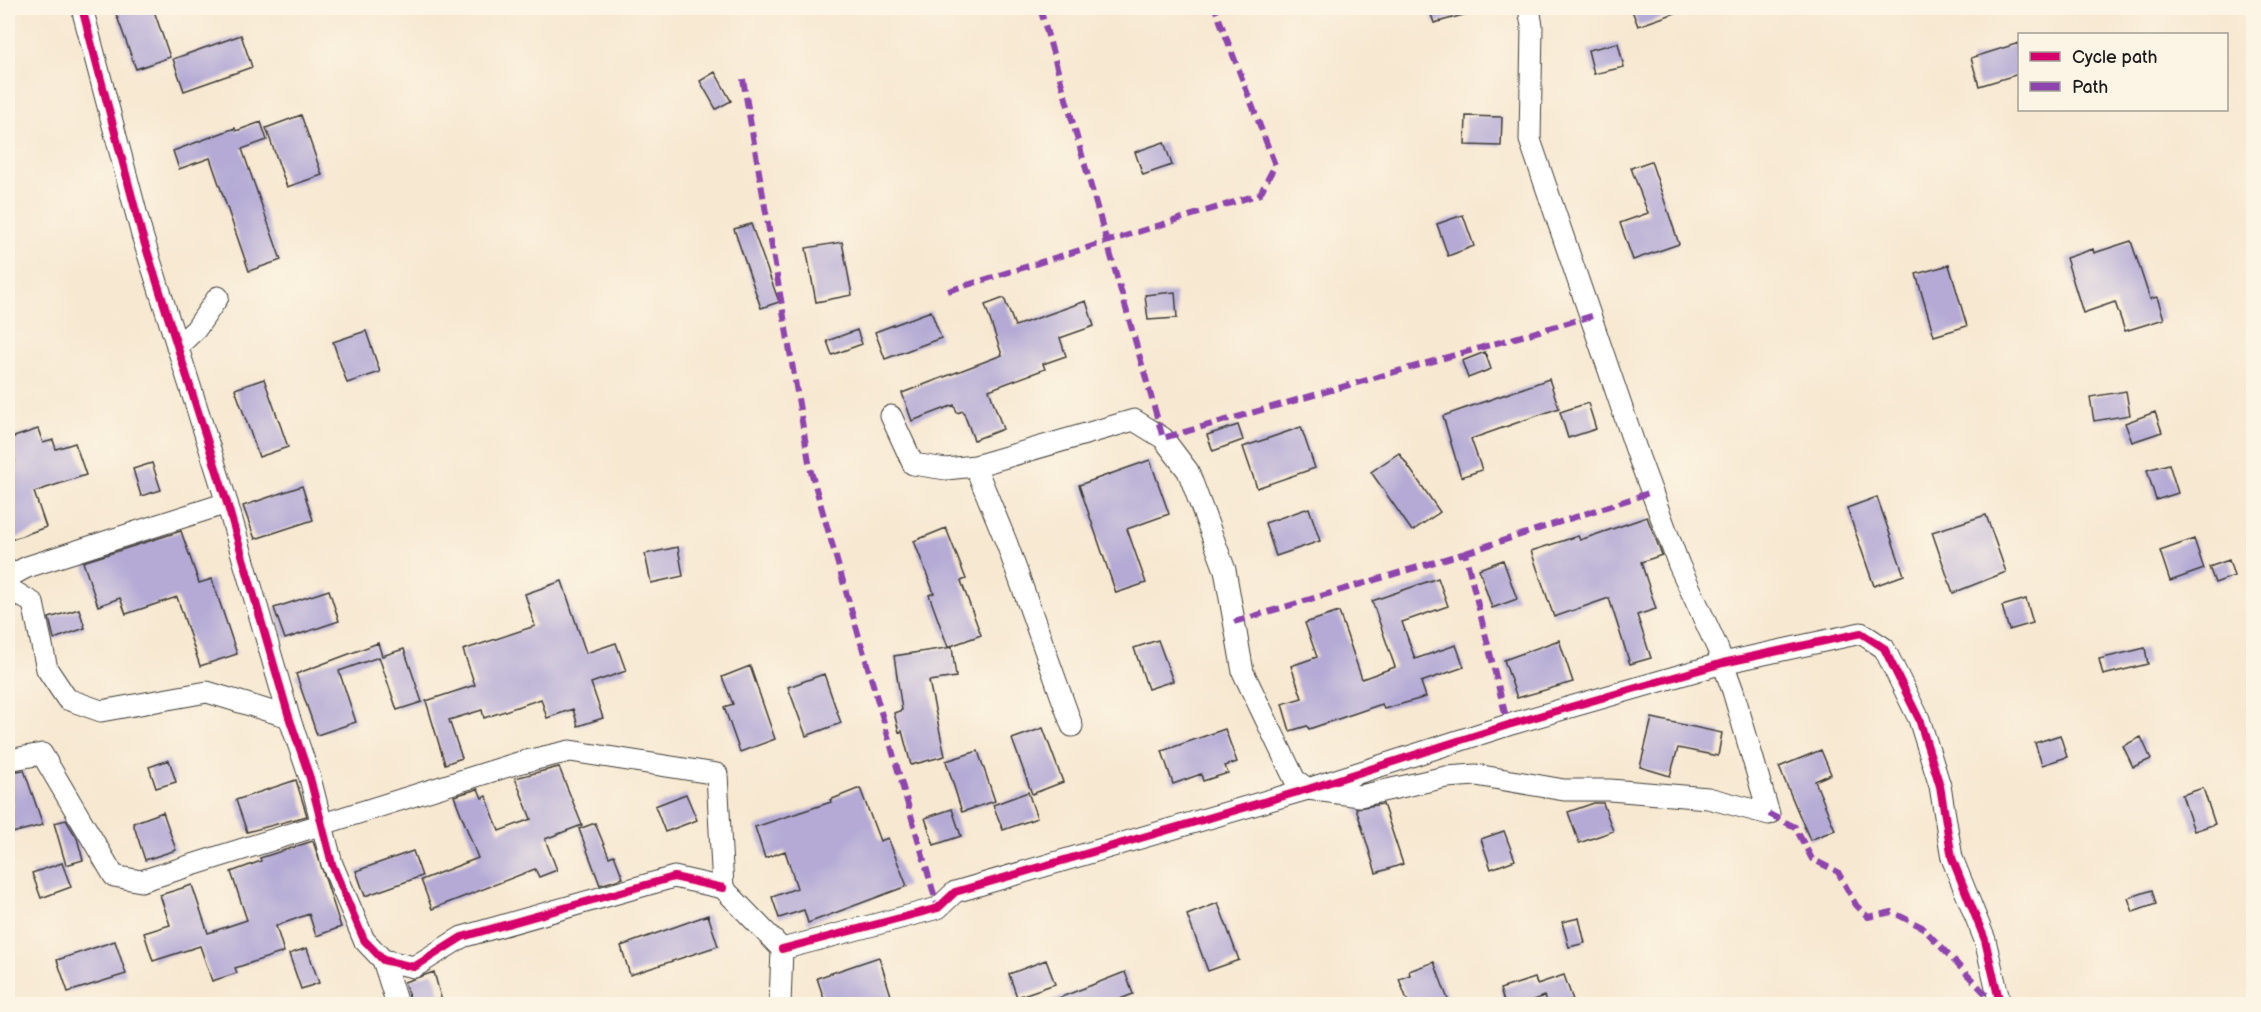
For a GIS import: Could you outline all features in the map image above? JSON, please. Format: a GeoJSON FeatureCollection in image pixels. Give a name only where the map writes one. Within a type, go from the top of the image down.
{"type":"FeatureCollection","features":[{"type":"Feature","properties":{"kind":"street"},"geometry":{"type":"LineString","coordinates":[[82,8],[142,235],[227,503],[289,717],[310,778],[332,864],[364,940],[382,960],[397,1005]]}},
{"type":"Feature","properties":{"kind":"street"},"geometry":{"type":"LineString","coordinates":[[891,416],[913,464],[946,469],[975,466],[1134,420],[1162,438],[1188,471],[1225,570],[1243,672],[1295,780],[1308,789],[1360,796],[1446,777],[1476,775],[1564,790],[1610,790],[1708,798],[1769,814],[1742,717],[1723,663],[1679,565],[1639,458],[1530,140],[1532,26],[1529,8]]}},
{"type":"Feature","properties":{"kind":"street"},"geometry":{"type":"LineString","coordinates":[[177,347],[196,329],[218,297]]}},
{"type":"Feature","properties":{"kind":"street"},"geometry":{"type":"LineString","coordinates":[[975,466],[1072,726]]}},
{"type":"Feature","properties":{"kind":"street"},"geometry":{"type":"LineString","coordinates":[[8,577],[27,567],[227,503]]}},
{"type":"Feature","properties":{"kind":"street"},"geometry":{"type":"LineString","coordinates":[[8,588],[33,603],[47,669],[68,699],[101,711],[207,692],[289,717]]}},
{"type":"Feature","properties":{"kind":"street"},"geometry":{"type":"LineString","coordinates":[[782,949],[938,908],[955,892],[1308,789],[1508,725],[1723,663],[1861,633],[1884,648],[1919,719],[1940,786],[1952,858],[1985,940],[2000,1005]]}},
{"type":"Feature","properties":{"kind":"street"},"geometry":{"type":"LineString","coordinates":[[8,760],[42,754],[114,876],[141,881],[518,763],[570,751],[717,774],[723,888]]}},
{"type":"Feature","properties":{"kind":"street"},"geometry":{"type":"LineString","coordinates":[[382,960],[414,967],[462,937],[674,877],[723,888],[782,949],[780,1005]]}},
{"type":"Feature","properties":{"kind":"building"},"geometry":{"type":"Polygon","coordinates":[[[114,8],[153,8],[170,57],[136,69],[114,8]]]}},
{"type":"Feature","properties":{"kind":"building"},"geometry":{"type":"Polygon","coordinates":[[[1429,8],[1473,8],[1474,12],[1434,23],[1429,8]]]}},
{"type":"Feature","properties":{"kind":"building"},"geometry":{"type":"Polygon","coordinates":[[[1631,8],[1684,8],[1684,10],[1638,26],[1631,8]]]}},
{"type":"Feature","properties":{"kind":"building"},"geometry":{"type":"Polygon","coordinates":[[[241,35],[252,67],[184,91],[173,59],[241,35]]]}},
{"type":"Feature","properties":{"kind":"building"},"geometry":{"type":"Polygon","coordinates":[[[1618,43],[1624,67],[1594,74],[1588,50],[1618,43]]]}},
{"type":"Feature","properties":{"kind":"building"},"geometry":{"type":"Polygon","coordinates":[[[2018,43],[2018,74],[1979,86],[1971,58],[2018,43]]]}},
{"type":"Feature","properties":{"kind":"building"},"geometry":{"type":"Polygon","coordinates":[[[715,72],[731,101],[716,109],[700,81],[715,72]]]}},
{"type":"Feature","properties":{"kind":"building"},"geometry":{"type":"Polygon","coordinates":[[[301,115],[322,175],[287,187],[266,128],[301,115]]]}},
{"type":"Feature","properties":{"kind":"building"},"geometry":{"type":"Polygon","coordinates":[[[1466,116],[1502,117],[1501,146],[1465,145],[1466,116]]]}},
{"type":"Feature","properties":{"kind":"building"},"geometry":{"type":"Polygon","coordinates":[[[261,122],[267,140],[242,149],[281,260],[249,271],[210,158],[179,169],[173,151],[235,128],[236,131],[261,122]]]}},
{"type":"Feature","properties":{"kind":"building"},"geometry":{"type":"Polygon","coordinates":[[[1164,142],[1172,165],[1143,175],[1135,152],[1164,142]]]}},
{"type":"Feature","properties":{"kind":"building"},"geometry":{"type":"Polygon","coordinates":[[[1651,161],[1679,244],[1633,260],[1620,223],[1648,213],[1631,168],[1651,161]]]}},
{"type":"Feature","properties":{"kind":"building"},"geometry":{"type":"Polygon","coordinates":[[[1463,215],[1474,246],[1448,256],[1437,224],[1463,215]]]}},
{"type":"Feature","properties":{"kind":"building"},"geometry":{"type":"Polygon","coordinates":[[[751,224],[779,302],[761,308],[734,229],[751,224]]]}},
{"type":"Feature","properties":{"kind":"building"},"geometry":{"type":"Polygon","coordinates":[[[2131,241],[2150,299],[2157,297],[2164,319],[2125,331],[2115,302],[2083,313],[2066,258],[2093,249],[2094,253],[2131,241]]]}},
{"type":"Feature","properties":{"kind":"building"},"geometry":{"type":"Polygon","coordinates":[[[842,242],[852,295],[816,302],[806,248],[842,242]]]}},
{"type":"Feature","properties":{"kind":"building"},"geometry":{"type":"Polygon","coordinates":[[[1949,265],[1967,326],[1934,336],[1916,274],[1949,265]]]}},
{"type":"Feature","properties":{"kind":"building"},"geometry":{"type":"Polygon","coordinates":[[[1175,292],[1177,318],[1148,320],[1145,295],[1175,292]]]}},
{"type":"Feature","properties":{"kind":"building"},"geometry":{"type":"Polygon","coordinates":[[[1004,298],[1015,326],[1086,301],[1094,326],[1060,338],[1066,356],[1043,364],[1045,369],[989,390],[1003,429],[974,440],[963,411],[957,413],[954,405],[912,421],[902,393],[1002,355],[985,305],[1004,298]]]}},
{"type":"Feature","properties":{"kind":"building"},"geometry":{"type":"Polygon","coordinates":[[[931,311],[941,338],[885,359],[875,332],[931,311]]]}},
{"type":"Feature","properties":{"kind":"building"},"geometry":{"type":"Polygon","coordinates":[[[857,330],[862,344],[832,355],[827,341],[857,330]]]}},
{"type":"Feature","properties":{"kind":"building"},"geometry":{"type":"Polygon","coordinates":[[[366,331],[380,372],[347,383],[333,342],[366,331]]]}},
{"type":"Feature","properties":{"kind":"building"},"geometry":{"type":"Polygon","coordinates":[[[1485,352],[1491,369],[1468,378],[1462,361],[1485,352]]]}},
{"type":"Feature","properties":{"kind":"building"},"geometry":{"type":"Polygon","coordinates":[[[264,379],[288,447],[259,457],[235,389],[264,379]]]}},
{"type":"Feature","properties":{"kind":"building"},"geometry":{"type":"Polygon","coordinates":[[[1549,379],[1559,408],[1471,439],[1482,470],[1461,477],[1443,416],[1549,379]]]}},
{"type":"Feature","properties":{"kind":"building"},"geometry":{"type":"Polygon","coordinates":[[[2126,391],[2130,415],[2094,421],[2090,397],[2126,391]]]}},
{"type":"Feature","properties":{"kind":"building"},"geometry":{"type":"Polygon","coordinates":[[[1588,403],[1596,429],[1568,438],[1560,412],[1588,403]]]}},
{"type":"Feature","properties":{"kind":"building"},"geometry":{"type":"Polygon","coordinates":[[[2155,412],[2162,432],[2132,442],[2125,423],[2155,412]]]}},
{"type":"Feature","properties":{"kind":"building"},"geometry":{"type":"Polygon","coordinates":[[[1238,425],[1243,440],[1213,451],[1207,435],[1238,425]]]}},
{"type":"Feature","properties":{"kind":"building"},"geometry":{"type":"Polygon","coordinates":[[[1301,427],[1315,468],[1257,488],[1243,447],[1301,427]]]}},
{"type":"Feature","properties":{"kind":"building"},"geometry":{"type":"Polygon","coordinates":[[[38,429],[43,443],[53,440],[56,449],[75,443],[86,475],[34,492],[46,527],[8,541],[8,465],[15,462],[8,439],[38,429]]]}},
{"type":"Feature","properties":{"kind":"building"},"geometry":{"type":"Polygon","coordinates":[[[1399,453],[1440,512],[1412,531],[1371,472],[1399,453]]]}},
{"type":"Feature","properties":{"kind":"building"},"geometry":{"type":"Polygon","coordinates":[[[1150,460],[1169,514],[1127,529],[1146,583],[1116,593],[1079,485],[1150,460]]]}},
{"type":"Feature","properties":{"kind":"building"},"geometry":{"type":"Polygon","coordinates":[[[152,463],[161,490],[141,496],[133,469],[152,463]]]}},
{"type":"Feature","properties":{"kind":"building"},"geometry":{"type":"Polygon","coordinates":[[[2169,464],[2178,493],[2156,500],[2147,470],[2169,464]]]}},
{"type":"Feature","properties":{"kind":"building"},"geometry":{"type":"Polygon","coordinates":[[[302,486],[313,520],[255,539],[243,506],[302,486]]]}},
{"type":"Feature","properties":{"kind":"building"},"geometry":{"type":"Polygon","coordinates":[[[1877,497],[1904,575],[1874,586],[1847,508],[1877,497]]]}},
{"type":"Feature","properties":{"kind":"building"},"geometry":{"type":"Polygon","coordinates":[[[1309,508],[1320,541],[1276,556],[1265,523],[1309,508]]]}},
{"type":"Feature","properties":{"kind":"building"},"geometry":{"type":"Polygon","coordinates":[[[1986,515],[2006,572],[1953,593],[1932,532],[1986,515]]]}},
{"type":"Feature","properties":{"kind":"building"},"geometry":{"type":"Polygon","coordinates":[[[1647,517],[1662,555],[1641,562],[1656,609],[1637,615],[1651,658],[1630,664],[1609,598],[1554,617],[1531,551],[1578,536],[1580,540],[1647,517]]]}},
{"type":"Feature","properties":{"kind":"building"},"geometry":{"type":"Polygon","coordinates":[[[946,528],[966,579],[961,581],[981,635],[948,647],[929,595],[934,593],[914,541],[946,528]]]}},
{"type":"Feature","properties":{"kind":"building"},"geometry":{"type":"Polygon","coordinates":[[[181,531],[199,583],[212,579],[237,654],[200,666],[177,597],[126,614],[120,598],[98,606],[83,562],[181,531]]]}},
{"type":"Feature","properties":{"kind":"building"},"geometry":{"type":"Polygon","coordinates":[[[2194,539],[2204,569],[2170,581],[2160,551],[2194,539]]]}},
{"type":"Feature","properties":{"kind":"building"},"geometry":{"type":"Polygon","coordinates":[[[678,547],[683,576],[651,583],[645,554],[678,547]]]}},
{"type":"Feature","properties":{"kind":"building"},"geometry":{"type":"Polygon","coordinates":[[[1503,560],[1517,599],[1492,608],[1479,569],[1503,560]]]}},
{"type":"Feature","properties":{"kind":"building"},"geometry":{"type":"Polygon","coordinates":[[[2229,560],[2234,576],[2215,583],[2209,567],[2229,560]]]}},
{"type":"Feature","properties":{"kind":"building"},"geometry":{"type":"Polygon","coordinates":[[[1438,578],[1448,606],[1402,622],[1415,659],[1456,645],[1464,667],[1421,682],[1426,697],[1384,709],[1382,704],[1309,729],[1307,726],[1290,731],[1282,704],[1302,698],[1291,666],[1317,657],[1305,623],[1339,612],[1362,679],[1395,667],[1372,601],[1438,578]]]}},
{"type":"Feature","properties":{"kind":"building"},"geometry":{"type":"Polygon","coordinates":[[[562,581],[586,653],[616,643],[626,671],[591,683],[603,718],[578,726],[573,709],[547,718],[541,699],[484,718],[482,710],[449,720],[462,758],[445,764],[426,701],[475,685],[463,650],[535,626],[525,594],[562,581]]]}},
{"type":"Feature","properties":{"kind":"building"},"geometry":{"type":"Polygon","coordinates":[[[329,590],[339,621],[285,639],[274,608],[329,590]]]}},
{"type":"Feature","properties":{"kind":"building"},"geometry":{"type":"Polygon","coordinates":[[[2026,599],[2033,623],[2009,630],[2002,606],[2026,599]]]}},
{"type":"Feature","properties":{"kind":"building"},"geometry":{"type":"Polygon","coordinates":[[[79,609],[85,628],[54,639],[49,618],[79,609]]]}},
{"type":"Feature","properties":{"kind":"building"},"geometry":{"type":"Polygon","coordinates":[[[1158,640],[1173,681],[1148,689],[1134,648],[1158,640]]]}},
{"type":"Feature","properties":{"kind":"building"},"geometry":{"type":"Polygon","coordinates":[[[1559,640],[1573,682],[1517,698],[1504,660],[1559,640]]]}},
{"type":"Feature","properties":{"kind":"building"},"geometry":{"type":"Polygon","coordinates":[[[378,643],[382,656],[404,649],[422,702],[397,710],[379,657],[339,671],[356,722],[317,735],[296,674],[378,643]]]}},
{"type":"Feature","properties":{"kind":"building"},"geometry":{"type":"Polygon","coordinates":[[[952,647],[956,677],[929,681],[945,756],[911,765],[902,731],[899,732],[894,713],[902,710],[894,656],[952,647]]]}},
{"type":"Feature","properties":{"kind":"building"},"geometry":{"type":"Polygon","coordinates":[[[2145,648],[2148,664],[2103,675],[2099,659],[2145,648]]]}},
{"type":"Feature","properties":{"kind":"building"},"geometry":{"type":"Polygon","coordinates":[[[750,666],[775,739],[740,752],[724,707],[733,704],[722,677],[750,666]]]}},
{"type":"Feature","properties":{"kind":"building"},"geometry":{"type":"Polygon","coordinates":[[[824,674],[841,723],[806,736],[788,687],[824,674]]]}},
{"type":"Feature","properties":{"kind":"building"},"geometry":{"type":"Polygon","coordinates":[[[1652,718],[1722,733],[1718,756],[1678,748],[1670,776],[1640,767],[1652,718]]]}},
{"type":"Feature","properties":{"kind":"building"},"geometry":{"type":"Polygon","coordinates":[[[1043,728],[1063,782],[1032,794],[1012,739],[1043,728]]]}},
{"type":"Feature","properties":{"kind":"building"},"geometry":{"type":"Polygon","coordinates":[[[1225,729],[1237,762],[1225,766],[1228,773],[1203,781],[1201,774],[1173,784],[1162,751],[1225,729]]]}},
{"type":"Feature","properties":{"kind":"building"},"geometry":{"type":"Polygon","coordinates":[[[2060,735],[2067,757],[2042,765],[2035,743],[2060,735]]]}},
{"type":"Feature","properties":{"kind":"building"},"geometry":{"type":"Polygon","coordinates":[[[2141,737],[2151,759],[2133,767],[2123,746],[2141,737]]]}},
{"type":"Feature","properties":{"kind":"building"},"geometry":{"type":"Polygon","coordinates":[[[1821,750],[1831,774],[1815,781],[1835,830],[1810,840],[1779,767],[1821,750]]]}},
{"type":"Feature","properties":{"kind":"building"},"geometry":{"type":"Polygon","coordinates":[[[978,751],[995,801],[962,812],[946,761],[978,751]]]}},
{"type":"Feature","properties":{"kind":"building"},"geometry":{"type":"Polygon","coordinates":[[[169,760],[176,782],[156,788],[149,767],[169,760]]]}},
{"type":"Feature","properties":{"kind":"building"},"geometry":{"type":"Polygon","coordinates":[[[559,767],[582,825],[545,839],[557,870],[539,877],[535,869],[432,909],[421,880],[478,858],[454,796],[478,789],[482,798],[486,796],[499,831],[531,819],[515,778],[559,767]]]}},
{"type":"Feature","properties":{"kind":"building"},"geometry":{"type":"Polygon","coordinates":[[[24,770],[43,825],[8,834],[8,809],[13,808],[8,793],[8,772],[24,770]]]}},
{"type":"Feature","properties":{"kind":"building"},"geometry":{"type":"Polygon","coordinates":[[[296,780],[307,816],[247,832],[236,800],[296,780]]]}},
{"type":"Feature","properties":{"kind":"building"},"geometry":{"type":"Polygon","coordinates":[[[860,788],[880,841],[888,838],[907,886],[808,923],[804,910],[779,918],[772,897],[797,888],[785,851],[765,858],[755,827],[831,802],[830,800],[860,788]]]}},
{"type":"Feature","properties":{"kind":"building"},"geometry":{"type":"Polygon","coordinates":[[[2203,788],[2215,824],[2194,831],[2182,795],[2203,788]]]}},
{"type":"Feature","properties":{"kind":"building"},"geometry":{"type":"Polygon","coordinates":[[[1028,792],[1037,818],[1003,830],[993,805],[1028,792]]]}},
{"type":"Feature","properties":{"kind":"building"},"geometry":{"type":"Polygon","coordinates":[[[686,794],[697,820],[665,832],[655,806],[686,794]]]}},
{"type":"Feature","properties":{"kind":"building"},"geometry":{"type":"Polygon","coordinates":[[[1594,803],[1603,803],[1613,831],[1579,843],[1568,812],[1594,803]]]}},
{"type":"Feature","properties":{"kind":"building"},"geometry":{"type":"Polygon","coordinates":[[[1383,804],[1403,864],[1376,873],[1356,808],[1383,804]]]}},
{"type":"Feature","properties":{"kind":"building"},"geometry":{"type":"Polygon","coordinates":[[[952,809],[961,836],[934,845],[925,818],[952,809]]]}},
{"type":"Feature","properties":{"kind":"building"},"geometry":{"type":"Polygon","coordinates":[[[163,812],[176,850],[145,860],[133,823],[163,812]]]}},
{"type":"Feature","properties":{"kind":"building"},"geometry":{"type":"Polygon","coordinates":[[[66,820],[77,838],[83,860],[66,865],[54,823],[66,820]]]}},
{"type":"Feature","properties":{"kind":"building"},"geometry":{"type":"Polygon","coordinates":[[[595,823],[609,857],[614,855],[623,878],[600,885],[579,829],[595,823]]]}},
{"type":"Feature","properties":{"kind":"building"},"geometry":{"type":"Polygon","coordinates":[[[1504,831],[1515,860],[1491,869],[1481,839],[1504,831]]]}},
{"type":"Feature","properties":{"kind":"building"},"geometry":{"type":"Polygon","coordinates":[[[313,841],[341,927],[316,936],[309,914],[276,926],[284,952],[235,968],[237,973],[212,981],[200,946],[153,961],[144,933],[170,925],[160,895],[192,885],[208,933],[247,920],[231,872],[261,861],[260,858],[313,841]]]}},
{"type":"Feature","properties":{"kind":"building"},"geometry":{"type":"Polygon","coordinates":[[[413,851],[422,876],[365,896],[356,871],[413,851]]]}},
{"type":"Feature","properties":{"kind":"building"},"geometry":{"type":"Polygon","coordinates":[[[62,863],[71,887],[41,898],[32,873],[62,863]]]}},
{"type":"Feature","properties":{"kind":"building"},"geometry":{"type":"Polygon","coordinates":[[[2152,890],[2156,904],[2133,912],[2128,898],[2152,890]]]}},
{"type":"Feature","properties":{"kind":"building"},"geometry":{"type":"Polygon","coordinates":[[[1218,903],[1239,960],[1208,971],[1187,915],[1218,903]]]}},
{"type":"Feature","properties":{"kind":"building"},"geometry":{"type":"Polygon","coordinates":[[[708,915],[718,946],[630,975],[621,946],[708,915]]]}},
{"type":"Feature","properties":{"kind":"building"},"geometry":{"type":"Polygon","coordinates":[[[1579,918],[1585,943],[1569,947],[1562,922],[1579,918]]]}},
{"type":"Feature","properties":{"kind":"building"},"geometry":{"type":"Polygon","coordinates":[[[115,941],[126,974],[68,992],[57,960],[115,941]]]}},
{"type":"Feature","properties":{"kind":"building"},"geometry":{"type":"Polygon","coordinates":[[[307,948],[319,983],[301,989],[289,954],[307,948]]]}},
{"type":"Feature","properties":{"kind":"building"},"geometry":{"type":"Polygon","coordinates":[[[879,957],[894,1005],[826,1005],[817,978],[879,957]]]}},
{"type":"Feature","properties":{"kind":"building"},"geometry":{"type":"Polygon","coordinates":[[[1046,960],[1055,984],[1017,997],[1009,974],[1046,960]]]}},
{"type":"Feature","properties":{"kind":"building"},"geometry":{"type":"Polygon","coordinates":[[[1434,962],[1450,1005],[1409,1005],[1399,979],[1410,975],[1409,971],[1434,962]]]}},
{"type":"Feature","properties":{"kind":"building"},"geometry":{"type":"Polygon","coordinates":[[[434,972],[443,1005],[412,1005],[404,982],[434,972]]]}},
{"type":"Feature","properties":{"kind":"building"},"geometry":{"type":"Polygon","coordinates":[[[1125,972],[1133,994],[1105,1005],[1041,1005],[1125,972]]]}},
{"type":"Feature","properties":{"kind":"building"},"geometry":{"type":"Polygon","coordinates":[[[1564,975],[1573,1000],[1547,1005],[1544,996],[1520,1005],[1505,1005],[1500,989],[1535,978],[1537,984],[1564,975]]]}},
{"type":"Feature","properties":{"kind":"marked path"},"geometry":{"type":"LineString","coordinates":[[1040,8],[1163,438],[1592,316]]}},
{"type":"Feature","properties":{"kind":"marked path"},"geometry":{"type":"LineString","coordinates":[[948,291],[1260,194],[1275,165],[1215,8]]}},
{"type":"Feature","properties":{"kind":"marked path"},"geometry":{"type":"LineString","coordinates":[[743,79],[810,468],[938,908]]}},
{"type":"Feature","properties":{"kind":"marked path"},"geometry":{"type":"LineString","coordinates":[[1465,553],[1652,492]]}},
{"type":"Feature","properties":{"kind":"marked path"},"geometry":{"type":"LineString","coordinates":[[1234,622],[1465,553],[1508,725]]}},
{"type":"Feature","properties":{"kind":"marked path"},"geometry":{"type":"LineString","coordinates":[[1769,814],[1795,827],[1812,859],[1838,872],[1856,905],[1868,917],[1892,912],[1922,927],[1995,1004]]}},
{"type":"Feature","properties":{"kind":"cycle path"},"geometry":{"type":"LineString","coordinates":[[82,8],[142,235],[227,503],[289,717],[310,778],[332,864],[364,940],[383,960],[414,967],[462,937],[674,877],[723,888]]}},
{"type":"Feature","properties":{"kind":"cycle path"},"geometry":{"type":"LineString","coordinates":[[782,949],[938,908],[955,892],[1308,789],[1508,725],[1723,663],[1861,633],[1884,648],[1919,719],[1940,786],[1952,858],[1985,940],[2000,1004]]}}]}
